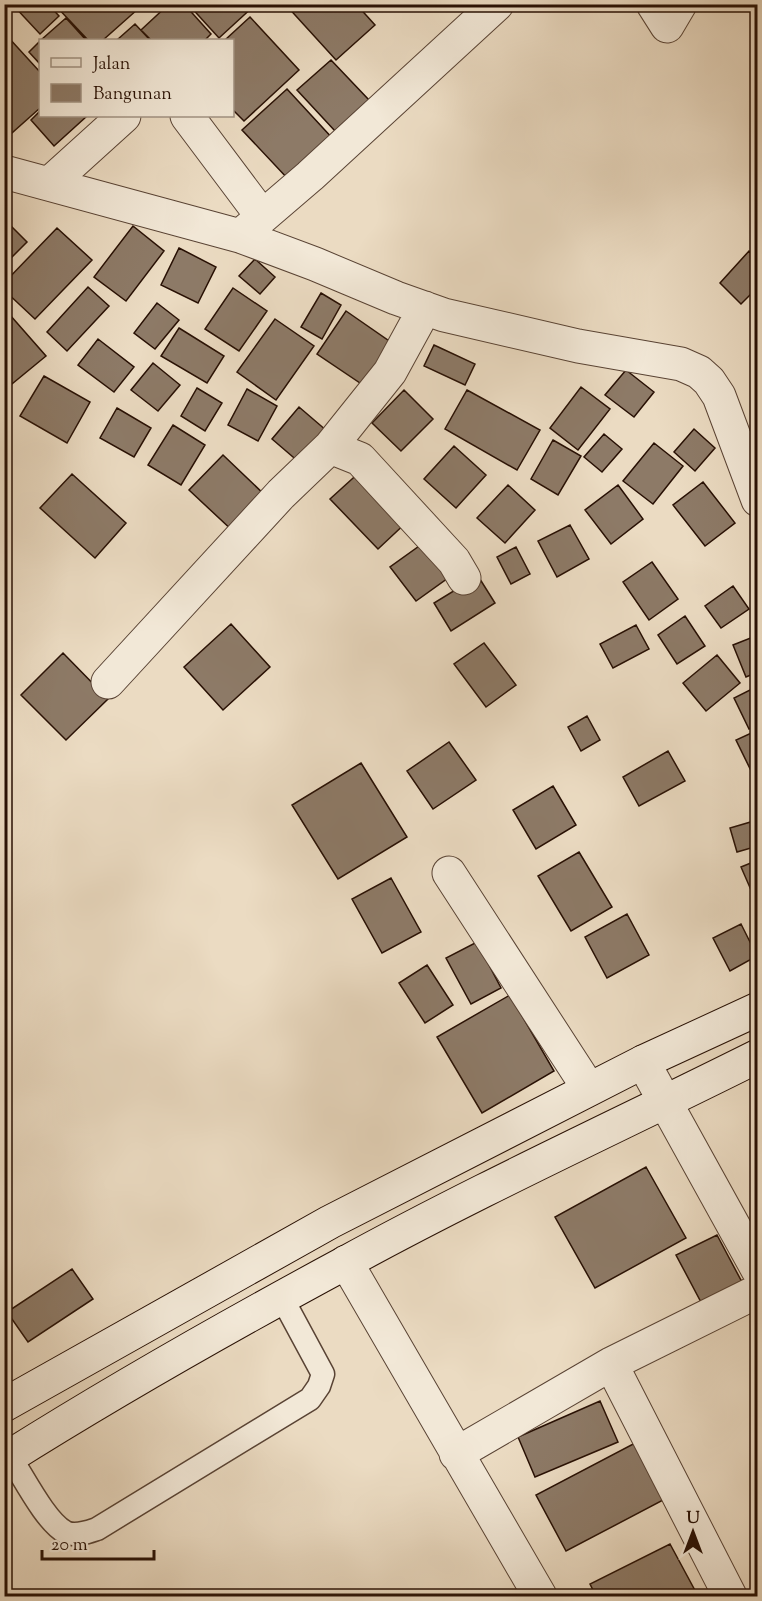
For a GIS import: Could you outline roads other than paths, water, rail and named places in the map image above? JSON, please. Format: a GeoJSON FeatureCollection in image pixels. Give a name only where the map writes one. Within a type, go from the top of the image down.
{"type":"FeatureCollection","features":[{"type":"Feature","properties":{"kind":"street"},"geometry":{"type":"LineString","coordinates":[[251,226],[310,176],[497,4]]}},
{"type":"Feature","properties":{"kind":"street"},"geometry":{"type":"LineString","coordinates":[[653,4],[667,26],[680,4]]}},
{"type":"Feature","properties":{"kind":"street"},"geometry":{"type":"LineString","coordinates":[[50,183],[123,117]]}},
{"type":"Feature","properties":{"kind":"street"},"geometry":{"type":"LineString","coordinates":[[188,117],[251,226]]}},
{"type":"Feature","properties":{"kind":"street"},"geometry":{"type":"LineString","coordinates":[[4,172],[251,226],[315,264],[396,298],[498,329],[566,344],[681,364],[699,372],[709,381],[718,396],[758,500]]}},
{"type":"Feature","properties":{"kind":"street"},"geometry":{"type":"LineString","coordinates":[[108,682],[281,494],[330,447],[390,372],[425,308]]}},
{"type":"Feature","properties":{"kind":"street"},"geometry":{"type":"LineString","coordinates":[[330,447],[360,459],[454,561],[464,578]]}},
{"type":"Feature","properties":{"kind":"street"},"geometry":{"type":"LineString","coordinates":[[449,873],[589,1089]]}},
{"type":"Feature","properties":{"kind":"street"},"geometry":{"type":"LineString","coordinates":[[43,1437],[9,1402],[330,1222],[643,1062],[758,1009]]}},
{"type":"Feature","properties":{"kind":"street"},"geometry":{"type":"LineString","coordinates":[[7,1458],[164,1364],[346,1262],[758,1056]]}},
{"type":"Feature","properties":{"kind":"street"},"geometry":{"type":"LineString","coordinates":[[643,1062],[758,1270]]}},
{"type":"Feature","properties":{"kind":"street"},"geometry":{"type":"LineString","coordinates":[[346,1262],[540,1596]]}},
{"type":"Feature","properties":{"kind":"street"},"geometry":{"type":"LineString","coordinates":[[456,1454],[611,1364],[758,1291]]}},
{"type":"Feature","properties":{"kind":"street"},"geometry":{"type":"LineString","coordinates":[[611,1364],[730,1596]]}},
{"type":"Feature","properties":{"kind":"lane"},"geometry":{"type":"LineString","coordinates":[[7,1458],[47,1514],[66,1532],[80,1534],[97,1529],[310,1399],[319,1386],[323,1374],[282,1298]]}}]}
